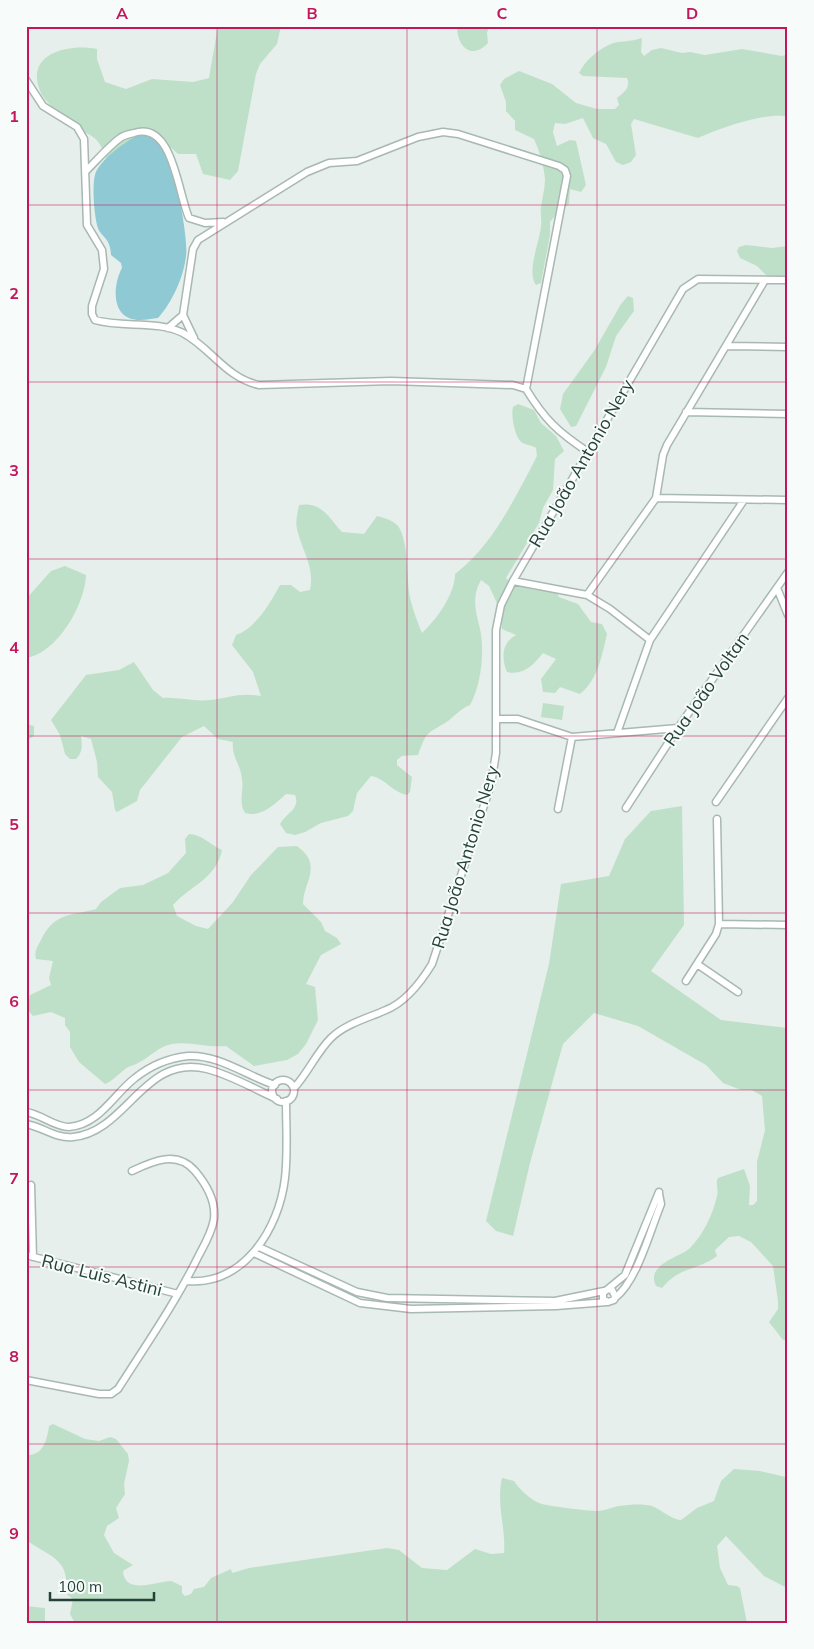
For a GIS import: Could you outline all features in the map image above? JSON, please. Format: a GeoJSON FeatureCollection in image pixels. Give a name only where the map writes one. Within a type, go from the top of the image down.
{"type":"FeatureCollection","features":[{"type":"Feature","properties":{"kind":"street"},"geometry":{"type":"LineString","coordinates":[[26,80],[43,106],[77,127],[84,139],[87,225],[102,250],[104,269],[92,314],[96,320],[104,323],[168,328],[184,334],[233,376],[259,386],[391,382],[513,385],[526,389],[540,412],[559,432],[588,452]]}},
{"type":"Feature","properties":{"kind":"street"},"geometry":{"type":"LineString","coordinates":[[86,171],[121,137],[139,131],[151,132],[161,139],[169,153],[189,218],[205,223],[225,221]]}},
{"type":"Feature","properties":{"kind":"street"},"geometry":{"type":"LineString","coordinates":[[202,348],[190,333],[183,315],[193,249],[198,240],[225,221],[307,172],[329,164],[358,161],[418,137],[443,132],[458,134],[558,166],[565,170],[568,176],[526,389]]}},
{"type":"Feature","properties":{"kind":"street","name":"Rua João Antonio Nery"},"geometry":{"type":"LineString","coordinates":[[294,1088],[331,1038],[351,1025],[388,1010],[405,998],[420,982],[432,964],[490,784],[496,753],[496,630],[501,605],[513,581],[683,288],[698,279],[765,280]]}},
{"type":"Feature","properties":{"kind":"street"},"geometry":{"type":"LineString","coordinates":[[587,595],[656,498],[663,455],[686,412],[765,280],[788,280]]}},
{"type":"Feature","properties":{"kind":"street"},"geometry":{"type":"LineString","coordinates":[[168,328],[183,315]]}},
{"type":"Feature","properties":{"kind":"street"},"geometry":{"type":"LineString","coordinates":[[726,346],[788,347]]}},
{"type":"Feature","properties":{"kind":"street"},"geometry":{"type":"LineString","coordinates":[[686,412],[788,414]]}},
{"type":"Feature","properties":{"kind":"street"},"geometry":{"type":"LineString","coordinates":[[656,498],[788,500]]}},
{"type":"Feature","properties":{"kind":"street"},"geometry":{"type":"LineString","coordinates":[[616,733],[650,640],[744,500]]}},
{"type":"Feature","properties":{"kind":"street","name":"Rua João Voltan"},"geometry":{"type":"LineString","coordinates":[[626,808],[678,728],[788,572]]}},
{"type":"Feature","properties":{"kind":"street"},"geometry":{"type":"LineString","coordinates":[[513,581],[587,595],[610,609],[650,640]]}},
{"type":"Feature","properties":{"kind":"street"},"geometry":{"type":"LineString","coordinates":[[777,588],[788,615]]}},
{"type":"Feature","properties":{"kind":"street"},"geometry":{"type":"LineString","coordinates":[[716,802],[788,698]]}},
{"type":"Feature","properties":{"kind":"street"},"geometry":{"type":"LineString","coordinates":[[497,719],[518,719],[572,737],[678,728]]}},
{"type":"Feature","properties":{"kind":"street"},"geometry":{"type":"LineString","coordinates":[[558,809],[572,737]]}},
{"type":"Feature","properties":{"kind":"street"},"geometry":{"type":"LineString","coordinates":[[686,981],[716,934],[719,924],[717,819]]}},
{"type":"Feature","properties":{"kind":"street"},"geometry":{"type":"LineString","coordinates":[[719,924],[788,925]]}},
{"type":"Feature","properties":{"kind":"street"},"geometry":{"type":"LineString","coordinates":[[697,964],[738,992]]}},
{"type":"Feature","properties":{"kind":"street"},"geometry":{"type":"LineString","coordinates":[[26,1112],[67,1127],[79,1125],[96,1115],[134,1078],[170,1059],[189,1056],[219,1062],[274,1085]]}},
{"type":"Feature","properties":{"kind":"street"},"geometry":{"type":"LineString","coordinates":[[26,1124],[61,1137],[90,1134],[117,1116],[136,1094],[150,1082],[166,1073],[186,1068],[205,1068],[277,1099],[286,1101]]}},
{"type":"Feature","properties":{"kind":"street"},"geometry":{"type":"LineString","coordinates":[[277,1099],[273,1092],[274,1085],[282,1080],[287,1081],[294,1088],[292,1096],[286,1101]]}},
{"type":"Feature","properties":{"kind":"street"},"geometry":{"type":"LineString","coordinates":[[186,1281],[202,1282],[220,1277],[240,1266],[254,1253],[265,1238],[282,1198],[286,1177],[286,1101]]}},
{"type":"Feature","properties":{"kind":"street"},"geometry":{"type":"LineString","coordinates":[[26,1380],[99,1394],[111,1394],[118,1389],[186,1281],[210,1233],[214,1219],[212,1201],[206,1185],[194,1169],[180,1160],[165,1158],[150,1162],[132,1171]]}},
{"type":"Feature","properties":{"kind":"street"},"geometry":{"type":"LineString","coordinates":[[30,1256],[31,1186]]}},
{"type":"Feature","properties":{"kind":"street"},"geometry":{"type":"LineString","coordinates":[[254,1253],[354,1301],[387,1306],[411,1309],[556,1306],[607,1302],[621,1293],[634,1270],[661,1204],[659,1192],[625,1275],[606,1290],[602,1297],[607,1302]]}},
{"type":"Feature","properties":{"kind":"street"},"geometry":{"type":"LineString","coordinates":[[258,1247],[357,1292],[387,1298],[555,1301],[606,1290],[614,1292],[614,1298]]}},
{"type":"Feature","properties":{"kind":"street","name":"Rua Luis Astini"},"geometry":{"type":"LineString","coordinates":[[30,1256],[178,1294]]}},
{"type":"Feature","properties":{"kind":"street"},"geometry":{"type":"LineString","coordinates":[[354,1301],[357,1292]]}},
{"type":"Feature","properties":{"kind":"street"},"geometry":{"type":"LineString","coordinates":[[387,1298],[387,1306]]}},
{"type":"Feature","properties":{"kind":"green space"},"geometry":{"type":"Polygon","coordinates":[[[218,26],[281,26],[277,44],[260,64],[256,74],[238,171],[230,180],[203,174],[196,154],[178,154],[160,138],[109,172],[104,153],[97,140],[68,123],[41,93],[37,80],[38,69],[43,60],[51,54],[73,48],[97,49],[97,59],[105,82],[126,89],[152,79],[193,82],[209,78],[218,26]]]}},
{"type":"Feature","properties":{"kind":"green space"},"geometry":{"type":"Polygon","coordinates":[[[457,26],[490,26],[487,32],[488,43],[476,51],[466,49],[459,40],[457,26]]]}},
{"type":"Feature","properties":{"kind":"green space"},"geometry":{"type":"Polygon","coordinates":[[[642,38],[641,52],[644,56],[652,50],[661,48],[682,53],[690,52],[705,55],[742,49],[782,56],[788,54],[788,117],[768,116],[730,126],[698,138],[634,119],[631,124],[636,155],[631,162],[623,165],[616,162],[606,144],[593,138],[583,118],[565,124],[555,123],[553,132],[557,146],[570,140],[576,141],[586,185],[581,192],[570,189],[569,204],[560,210],[550,222],[550,235],[541,283],[536,285],[532,273],[541,226],[541,209],[545,183],[544,170],[534,139],[515,130],[515,121],[506,111],[506,102],[500,85],[504,79],[519,71],[552,84],[576,103],[597,109],[615,109],[619,105],[617,98],[627,87],[627,78],[583,76],[579,73],[592,56],[606,46],[642,38]]]}},
{"type":"Feature","properties":{"kind":"green space"},"geometry":{"type":"Polygon","coordinates":[[[746,245],[772,248],[788,246],[788,275],[772,277],[766,275],[757,266],[740,258],[737,251],[739,247],[746,245]]]}},
{"type":"Feature","properties":{"kind":"green space"},"geometry":{"type":"Polygon","coordinates":[[[628,296],[633,298],[634,311],[616,336],[606,367],[576,426],[571,427],[560,409],[563,394],[594,351],[621,304],[628,296]]]}},
{"type":"Feature","properties":{"kind":"green space"},"geometry":{"type":"Polygon","coordinates":[[[518,404],[534,410],[541,423],[556,436],[564,451],[555,459],[553,490],[543,508],[539,523],[506,578],[522,587],[557,593],[559,597],[578,604],[591,622],[602,624],[607,634],[601,659],[591,682],[580,694],[560,687],[555,693],[543,692],[541,679],[556,659],[543,653],[532,665],[523,671],[507,672],[504,661],[505,646],[516,635],[502,629],[501,612],[489,586],[481,580],[475,599],[482,658],[474,697],[470,705],[463,708],[426,736],[418,755],[402,756],[397,760],[397,765],[412,777],[410,792],[407,795],[397,791],[380,779],[371,776],[357,793],[353,811],[348,816],[321,823],[295,835],[286,833],[280,824],[296,804],[295,795],[286,794],[272,806],[257,814],[245,813],[242,804],[241,774],[233,752],[233,742],[218,739],[204,726],[182,737],[140,790],[137,801],[117,812],[112,792],[98,777],[97,762],[91,739],[81,736],[80,754],[76,759],[70,759],[65,754],[60,735],[51,720],[86,675],[119,670],[134,662],[153,690],[163,698],[204,700],[240,695],[261,696],[253,672],[232,645],[236,635],[250,627],[262,614],[280,585],[291,585],[300,592],[310,590],[311,574],[296,526],[299,505],[307,504],[319,508],[329,516],[342,532],[364,534],[377,516],[391,521],[398,526],[404,539],[410,597],[422,633],[449,598],[455,574],[481,549],[502,520],[537,456],[536,448],[521,442],[517,435],[512,411],[513,407],[518,404]]]}},
{"type":"Feature","properties":{"kind":"green space"},"geometry":{"type":"Polygon","coordinates":[[[65,566],[86,575],[81,600],[68,626],[59,637],[38,654],[26,658],[26,599],[51,571],[65,566]]]}},
{"type":"Feature","properties":{"kind":"green space"},"geometry":{"type":"Polygon","coordinates":[[[543,703],[564,706],[562,720],[541,717],[543,703]]]}},
{"type":"Feature","properties":{"kind":"green space"},"geometry":{"type":"Polygon","coordinates":[[[26,724],[34,726],[34,736],[26,741],[26,724]]]}},
{"type":"Feature","properties":{"kind":"green space"},"geometry":{"type":"Polygon","coordinates":[[[682,806],[684,925],[651,971],[721,1020],[788,1028],[788,1340],[783,1340],[769,1322],[778,1309],[773,1266],[751,1242],[739,1236],[729,1237],[715,1250],[717,1256],[710,1261],[682,1272],[662,1288],[656,1286],[655,1272],[666,1262],[690,1248],[703,1231],[715,1203],[718,1178],[744,1169],[750,1186],[749,1205],[753,1205],[757,1201],[757,1162],[765,1130],[762,1096],[752,1090],[741,1090],[723,1083],[706,1065],[638,1026],[594,1013],[563,1044],[530,1163],[513,1236],[496,1231],[486,1221],[549,964],[561,884],[609,876],[625,839],[651,811],[682,806]]]}},
{"type":"Feature","properties":{"kind":"green space"},"geometry":{"type":"Polygon","coordinates":[[[189,834],[202,838],[222,850],[219,860],[209,875],[173,905],[177,916],[196,926],[208,929],[233,902],[251,875],[278,847],[297,846],[305,853],[311,867],[303,904],[321,922],[325,931],[337,938],[341,944],[321,955],[306,984],[315,987],[318,1020],[306,1044],[298,1054],[287,1060],[254,1066],[226,1046],[172,1044],[163,1047],[142,1061],[127,1068],[105,1084],[79,1062],[70,1047],[70,1032],[65,1025],[65,1018],[51,1012],[33,1016],[27,1009],[30,995],[51,985],[49,978],[53,961],[36,959],[36,950],[46,931],[57,920],[96,909],[101,902],[120,888],[143,885],[168,873],[186,853],[185,839],[189,834]]]}},
{"type":"Feature","properties":{"kind":"green space"},"geometry":{"type":"Polygon","coordinates":[[[53,1424],[85,1439],[99,1441],[110,1437],[116,1439],[128,1454],[129,1461],[124,1484],[125,1494],[116,1508],[119,1518],[107,1526],[104,1535],[114,1553],[133,1565],[123,1571],[125,1579],[135,1585],[171,1581],[182,1586],[182,1593],[185,1596],[191,1594],[194,1589],[204,1587],[211,1578],[231,1569],[232,1573],[249,1568],[387,1548],[399,1550],[422,1568],[447,1570],[475,1549],[491,1554],[504,1553],[500,1497],[502,1478],[514,1481],[529,1497],[543,1504],[597,1511],[619,1506],[646,1505],[655,1507],[681,1520],[697,1508],[714,1501],[721,1481],[734,1469],[760,1471],[786,1477],[788,1480],[788,1593],[785,1587],[764,1576],[726,1536],[717,1546],[720,1568],[728,1585],[740,1588],[747,1623],[75,1623],[70,1614],[73,1599],[65,1593],[65,1573],[62,1566],[50,1555],[26,1540],[26,1452],[29,1455],[34,1454],[41,1449],[46,1441],[49,1426],[53,1424]]]}},
{"type":"Feature","properties":{"kind":"green space"},"geometry":{"type":"Polygon","coordinates":[[[26,1606],[45,1608],[45,1623],[26,1623],[26,1606]]]}},
{"type":"Feature","properties":{"kind":"water"},"geometry":{"type":"Polygon","coordinates":[[[141,134],[149,135],[156,139],[166,151],[183,215],[186,256],[183,272],[163,312],[158,318],[140,320],[129,318],[123,314],[117,303],[117,281],[122,268],[121,263],[111,255],[107,240],[98,229],[95,213],[94,180],[97,169],[107,157],[122,145],[141,134]]]}}]}
